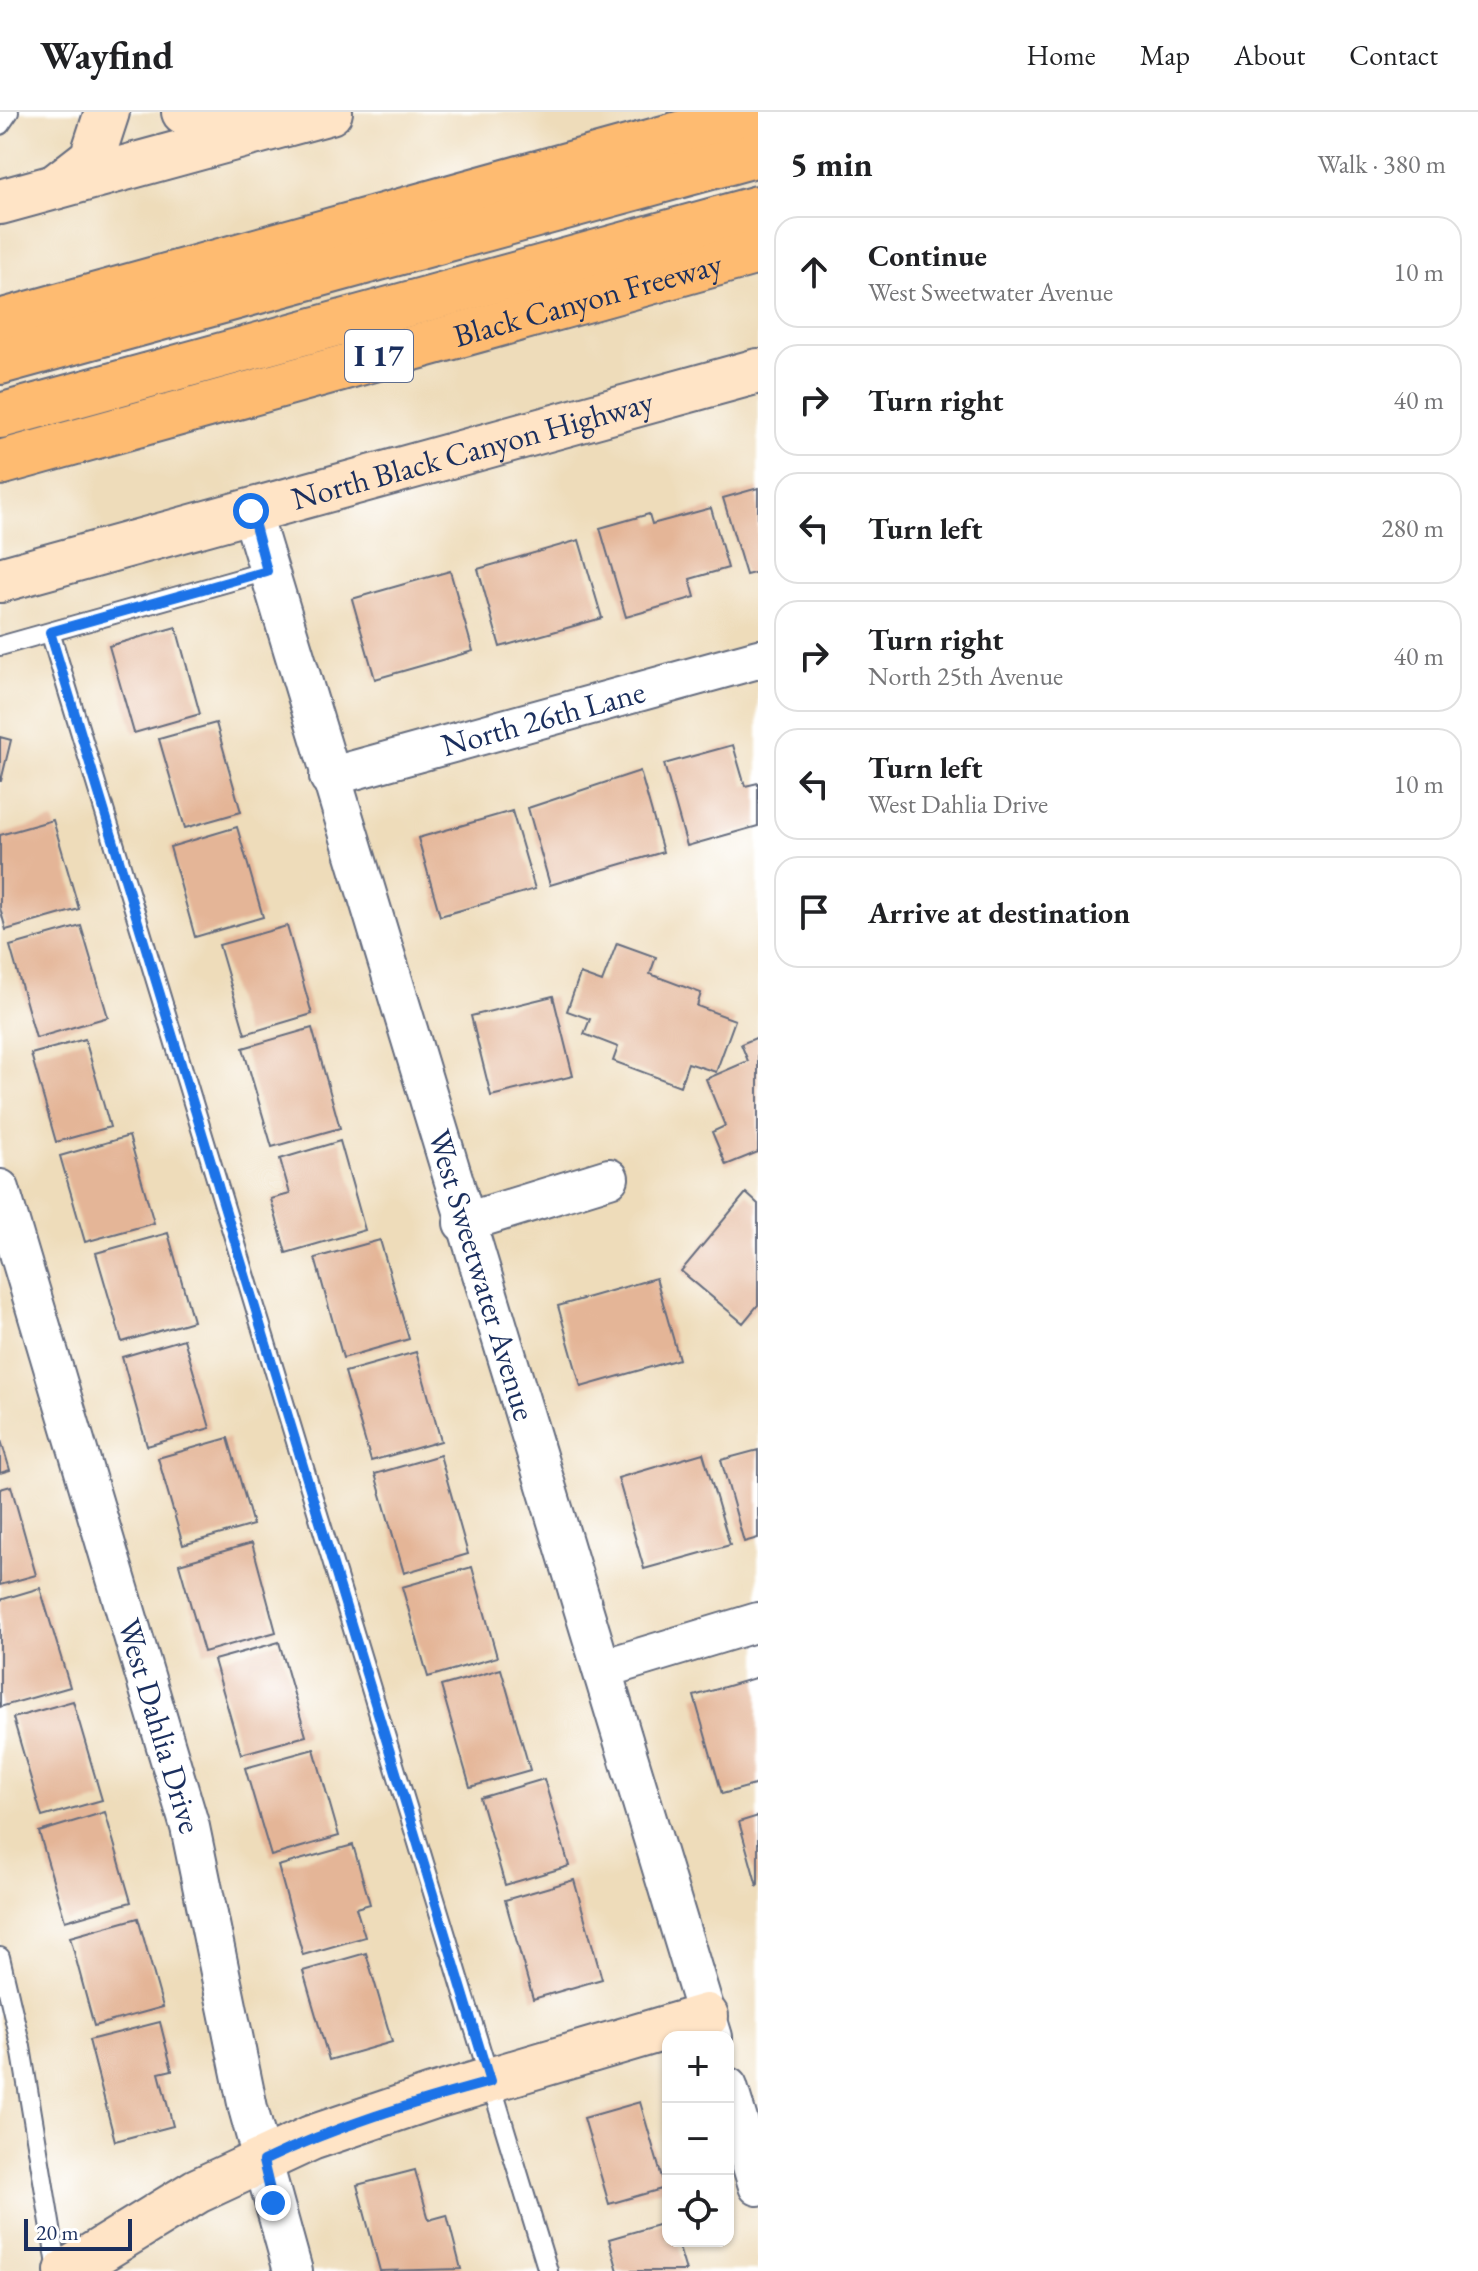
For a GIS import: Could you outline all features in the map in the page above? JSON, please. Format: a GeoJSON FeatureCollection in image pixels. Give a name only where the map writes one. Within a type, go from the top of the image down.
{"type":"FeatureCollection","features":[{"type":"Feature","properties":{"kind":"highway"},"geometry":{"type":"LineString","coordinates":[[0,322],[758,112]]}},
{"type":"Feature","properties":{"kind":"highway"},"geometry":{"type":"LineString","coordinates":[[0,362],[758,154]]}},
{"type":"Feature","properties":{"kind":"highway"},"geometry":{"type":"LineString","coordinates":[[0,416],[758,208]]}},
{"type":"Feature","properties":{"kind":"highway","name":"Black Canyon Freeway"},"geometry":{"type":"LineString","coordinates":[[0,463],[758,252]]}},
{"type":"Feature","properties":{"kind":"main road"},"geometry":{"type":"LineString","coordinates":[[53,188],[92,158],[107,112]]}},
{"type":"Feature","properties":{"kind":"main road"},"geometry":{"type":"LineString","coordinates":[[184,112],[204,124],[256,133]]}},
{"type":"Feature","properties":{"kind":"main road"},"geometry":{"type":"LineString","coordinates":[[2,193],[53,188],[330,112]]}},
{"type":"Feature","properties":{"kind":"main road","name":"North Black Canyon Highway"},"geometry":{"type":"LineString","coordinates":[[0,580],[758,371]]}},
{"type":"Feature","properties":{"kind":"main road"},"geometry":{"type":"LineString","coordinates":[[67,2271],[197,2191],[311,2138],[490,2082],[710,2026]]}},
{"type":"Feature","properties":{"kind":"street","name":"West Sweetwater Avenue"},"geometry":{"type":"LineString","coordinates":[[251,511],[463,1223],[710,2026]]}},
{"type":"Feature","properties":{"kind":"street","name":"North 26th Lane"},"geometry":{"type":"LineString","coordinates":[[329,777],[758,659]]}},
{"type":"Feature","properties":{"kind":"street"},"geometry":{"type":"LineString","coordinates":[[463,1223],[609,1178]]}},
{"type":"Feature","properties":{"kind":"street","name":"West Dahlia Drive"},"geometry":{"type":"LineString","coordinates":[[0,1189],[190,1827],[248,2108],[293,2271]]}},
{"type":"Feature","properties":{"kind":"street"},"geometry":{"type":"LineString","coordinates":[[602,1669],[758,1622]]}},
{"type":"Feature","properties":{"kind":"street"},"geometry":{"type":"LineString","coordinates":[[733,2103],[758,2186]]}},
{"type":"Feature","properties":{"kind":"lane"},"geometry":{"type":"LineString","coordinates":[[0,125],[9,112]]}},
{"type":"Feature","properties":{"kind":"lane"},"geometry":{"type":"LineString","coordinates":[[0,646],[267,571]]}},
{"type":"Feature","properties":{"kind":"lane"},"geometry":{"type":"LineString","coordinates":[[50,632],[548,2271]]}},
{"type":"Feature","properties":{"kind":"lane"},"geometry":{"type":"LineString","coordinates":[[0,1957],[21,2047],[58,2271]]}},
{"type":"Feature","properties":{"kind":"building"},"geometry":{"type":"Polygon","coordinates":[[[758,488],[758,572],[746,575],[723,498],[758,488]]]}},
{"type":"Feature","properties":{"kind":"building"},"geometry":{"type":"Polygon","coordinates":[[[711,508],[728,568],[690,579],[695,597],[626,617],[600,528],[649,514],[652,524],[711,508]]]}},
{"type":"Feature","properties":{"kind":"building"},"geometry":{"type":"Polygon","coordinates":[[[579,540],[602,618],[500,647],[478,569],[579,540]]]}},
{"type":"Feature","properties":{"kind":"building"},"geometry":{"type":"Polygon","coordinates":[[[450,571],[473,651],[375,679],[352,599],[450,571]]]}},
{"type":"Feature","properties":{"kind":"building"},"geometry":{"type":"Polygon","coordinates":[[[176,627],[200,714],[134,733],[109,646],[176,627]]]}},
{"type":"Feature","properties":{"kind":"building"},"geometry":{"type":"Polygon","coordinates":[[[216,723],[241,812],[185,828],[159,739],[216,723]]]}},
{"type":"Feature","properties":{"kind":"building"},"geometry":{"type":"Polygon","coordinates":[[[0,737],[11,740],[1,781],[0,781],[0,737]]]}},
{"type":"Feature","properties":{"kind":"building"},"geometry":{"type":"Polygon","coordinates":[[[733,745],[745,786],[758,783],[758,826],[687,846],[664,764],[733,745]]]}},
{"type":"Feature","properties":{"kind":"building"},"geometry":{"type":"Polygon","coordinates":[[[640,771],[663,852],[550,885],[528,808],[640,771]]]}},
{"type":"Feature","properties":{"kind":"building"},"geometry":{"type":"Polygon","coordinates":[[[512,811],[535,889],[440,916],[418,838],[512,811]]]}},
{"type":"Feature","properties":{"kind":"building"},"geometry":{"type":"Polygon","coordinates":[[[53,820],[79,909],[6,930],[0,908],[0,835],[53,820]]]}},
{"type":"Feature","properties":{"kind":"building"},"geometry":{"type":"Polygon","coordinates":[[[237,827],[263,917],[195,937],[170,847],[237,827]]]}},
{"type":"Feature","properties":{"kind":"building"},"geometry":{"type":"Polygon","coordinates":[[[81,926],[108,1017],[36,1038],[10,946],[81,926]]]}},
{"type":"Feature","properties":{"kind":"building"},"geometry":{"type":"Polygon","coordinates":[[[287,926],[312,1014],[245,1034],[219,945],[287,926]]]}},
{"type":"Feature","properties":{"kind":"building"},"geometry":{"type":"Polygon","coordinates":[[[617,943],[656,957],[650,974],[701,993],[697,1006],[735,1020],[716,1072],[688,1063],[680,1086],[613,1061],[618,1047],[584,1034],[590,1019],[567,1011],[580,974],[602,982],[617,943]]]}},
{"type":"Feature","properties":{"kind":"building"},"geometry":{"type":"Polygon","coordinates":[[[553,996],[573,1076],[491,1096],[471,1016],[553,996]]]}},
{"type":"Feature","properties":{"kind":"building"},"geometry":{"type":"Polygon","coordinates":[[[312,1028],[340,1128],[272,1147],[243,1048],[312,1028]]]}},
{"type":"Feature","properties":{"kind":"building"},"geometry":{"type":"Polygon","coordinates":[[[758,1037],[758,1152],[726,1165],[712,1132],[725,1126],[706,1079],[748,1061],[741,1044],[758,1037]]]}},
{"type":"Feature","properties":{"kind":"building"},"geometry":{"type":"Polygon","coordinates":[[[85,1039],[110,1127],[56,1142],[31,1054],[85,1039]]]}},
{"type":"Feature","properties":{"kind":"building"},"geometry":{"type":"Polygon","coordinates":[[[129,1136],[154,1223],[85,1242],[60,1156],[129,1136]]]}},
{"type":"Feature","properties":{"kind":"building"},"geometry":{"type":"Polygon","coordinates":[[[340,1141],[365,1230],[286,1253],[271,1199],[290,1194],[280,1159],[340,1141]]]}},
{"type":"Feature","properties":{"kind":"building"},"geometry":{"type":"Polygon","coordinates":[[[746,1193],[758,1204],[758,1305],[743,1323],[681,1271],[746,1193]]]}},
{"type":"Feature","properties":{"kind":"building"},"geometry":{"type":"Polygon","coordinates":[[[168,1233],[193,1321],[122,1342],[96,1253],[168,1233]]]}},
{"type":"Feature","properties":{"kind":"building"},"geometry":{"type":"Polygon","coordinates":[[[380,1240],[409,1339],[343,1358],[315,1258],[380,1240]]]}},
{"type":"Feature","properties":{"kind":"building"},"geometry":{"type":"Polygon","coordinates":[[[656,1278],[679,1359],[581,1387],[558,1306],[656,1278]]]}},
{"type":"Feature","properties":{"kind":"building"},"geometry":{"type":"Polygon","coordinates":[[[184,1339],[210,1428],[147,1446],[122,1357],[184,1339]]]}},
{"type":"Feature","properties":{"kind":"building"},"geometry":{"type":"Polygon","coordinates":[[[416,1352],[441,1441],[371,1461],[345,1372],[416,1352]]]}},
{"type":"Feature","properties":{"kind":"building"},"geometry":{"type":"Polygon","coordinates":[[[0,1437],[10,1470],[0,1473],[0,1437]]]}},
{"type":"Feature","properties":{"kind":"building"},"geometry":{"type":"Polygon","coordinates":[[[228,1438],[253,1525],[183,1545],[158,1458],[228,1438]]]}},
{"type":"Feature","properties":{"kind":"building"},"geometry":{"type":"Polygon","coordinates":[[[758,1450],[758,1538],[744,1542],[721,1460],[758,1450]]]}},
{"type":"Feature","properties":{"kind":"building"},"geometry":{"type":"Polygon","coordinates":[[[703,1453],[730,1545],[644,1569],[618,1478],[703,1453]]]}},
{"type":"Feature","properties":{"kind":"building"},"geometry":{"type":"Polygon","coordinates":[[[440,1455],[468,1554],[404,1573],[375,1474],[440,1455]]]}},
{"type":"Feature","properties":{"kind":"building"},"geometry":{"type":"Polygon","coordinates":[[[11,1486],[36,1575],[0,1585],[0,1489],[11,1486]]]}},
{"type":"Feature","properties":{"kind":"building"},"geometry":{"type":"Polygon","coordinates":[[[252,1543],[276,1632],[204,1652],[179,1564],[252,1543]]]}},
{"type":"Feature","properties":{"kind":"building"},"geometry":{"type":"Polygon","coordinates":[[[472,1567],[497,1657],[428,1677],[402,1587],[472,1567]]]}},
{"type":"Feature","properties":{"kind":"building"},"geometry":{"type":"Polygon","coordinates":[[[40,1588],[70,1687],[0,1707],[0,1600],[40,1588]]]}},
{"type":"Feature","properties":{"kind":"building"},"geometry":{"type":"Polygon","coordinates":[[[279,1642],[306,1736],[241,1754],[214,1660],[279,1642]]]}},
{"type":"Feature","properties":{"kind":"building"},"geometry":{"type":"Polygon","coordinates":[[[501,1669],[530,1770],[470,1787],[441,1686],[501,1669]]]}},
{"type":"Feature","properties":{"kind":"building"},"geometry":{"type":"Polygon","coordinates":[[[758,1677],[758,1784],[722,1794],[694,1696],[758,1677]]]}},
{"type":"Feature","properties":{"kind":"building"},"geometry":{"type":"Polygon","coordinates":[[[73,1701],[102,1800],[42,1817],[13,1718],[73,1701]]]}},
{"type":"Feature","properties":{"kind":"building"},"geometry":{"type":"Polygon","coordinates":[[[314,1749],[339,1836],[271,1856],[245,1768],[314,1749]]]}},
{"type":"Feature","properties":{"kind":"building"},"geometry":{"type":"Polygon","coordinates":[[[544,1779],[569,1866],[505,1885],[480,1798],[544,1779]]]}},
{"type":"Feature","properties":{"kind":"building"},"geometry":{"type":"Polygon","coordinates":[[[105,1812],[131,1902],[65,1921],[39,1832],[105,1812]]]}},
{"type":"Feature","properties":{"kind":"building"},"geometry":{"type":"Polygon","coordinates":[[[758,1816],[758,1885],[757,1886],[739,1822],[758,1816]]]}},
{"type":"Feature","properties":{"kind":"building"},"geometry":{"type":"Polygon","coordinates":[[[353,1845],[370,1904],[356,1908],[365,1937],[303,1955],[278,1866],[353,1845]]]}},
{"type":"Feature","properties":{"kind":"building"},"geometry":{"type":"Polygon","coordinates":[[[574,1880],[602,1979],[533,1999],[505,1900],[574,1880]]]}},
{"type":"Feature","properties":{"kind":"building"},"geometry":{"type":"Polygon","coordinates":[[[138,1918],[163,2007],[94,2026],[70,1937],[138,1918]]]}},
{"type":"Feature","properties":{"kind":"building"},"geometry":{"type":"Polygon","coordinates":[[[366,1953],[392,2042],[329,2060],[303,1971],[366,1953]]]}},
{"type":"Feature","properties":{"kind":"building"},"geometry":{"type":"Polygon","coordinates":[[[160,2022],[172,2070],[159,2073],[173,2126],[115,2141],[89,2040],[160,2022]]]}},
{"type":"Feature","properties":{"kind":"building"},"geometry":{"type":"Polygon","coordinates":[[[640,2102],[662,2178],[662,2189],[609,2204],[584,2118],[640,2102]]]}},
{"type":"Feature","properties":{"kind":"building"},"geometry":{"type":"Polygon","coordinates":[[[415,2170],[429,2220],[447,2215],[461,2269],[380,2271],[357,2185],[415,2170]]]}},
{"type":"Feature","properties":{"kind":"building"},"geometry":{"type":"Polygon","coordinates":[[[662,2224],[662,2247],[679,2247],[686,2271],[618,2271],[609,2239],[662,2224]]]}},
{"type":"Feature","properties":{"kind":"route"},"geometry":{"type":"LineString","coordinates":[[251,511],[267,571],[50,632],[490,2082],[432,2097],[311,2138],[263,2161],[273,2203]]}}]}
